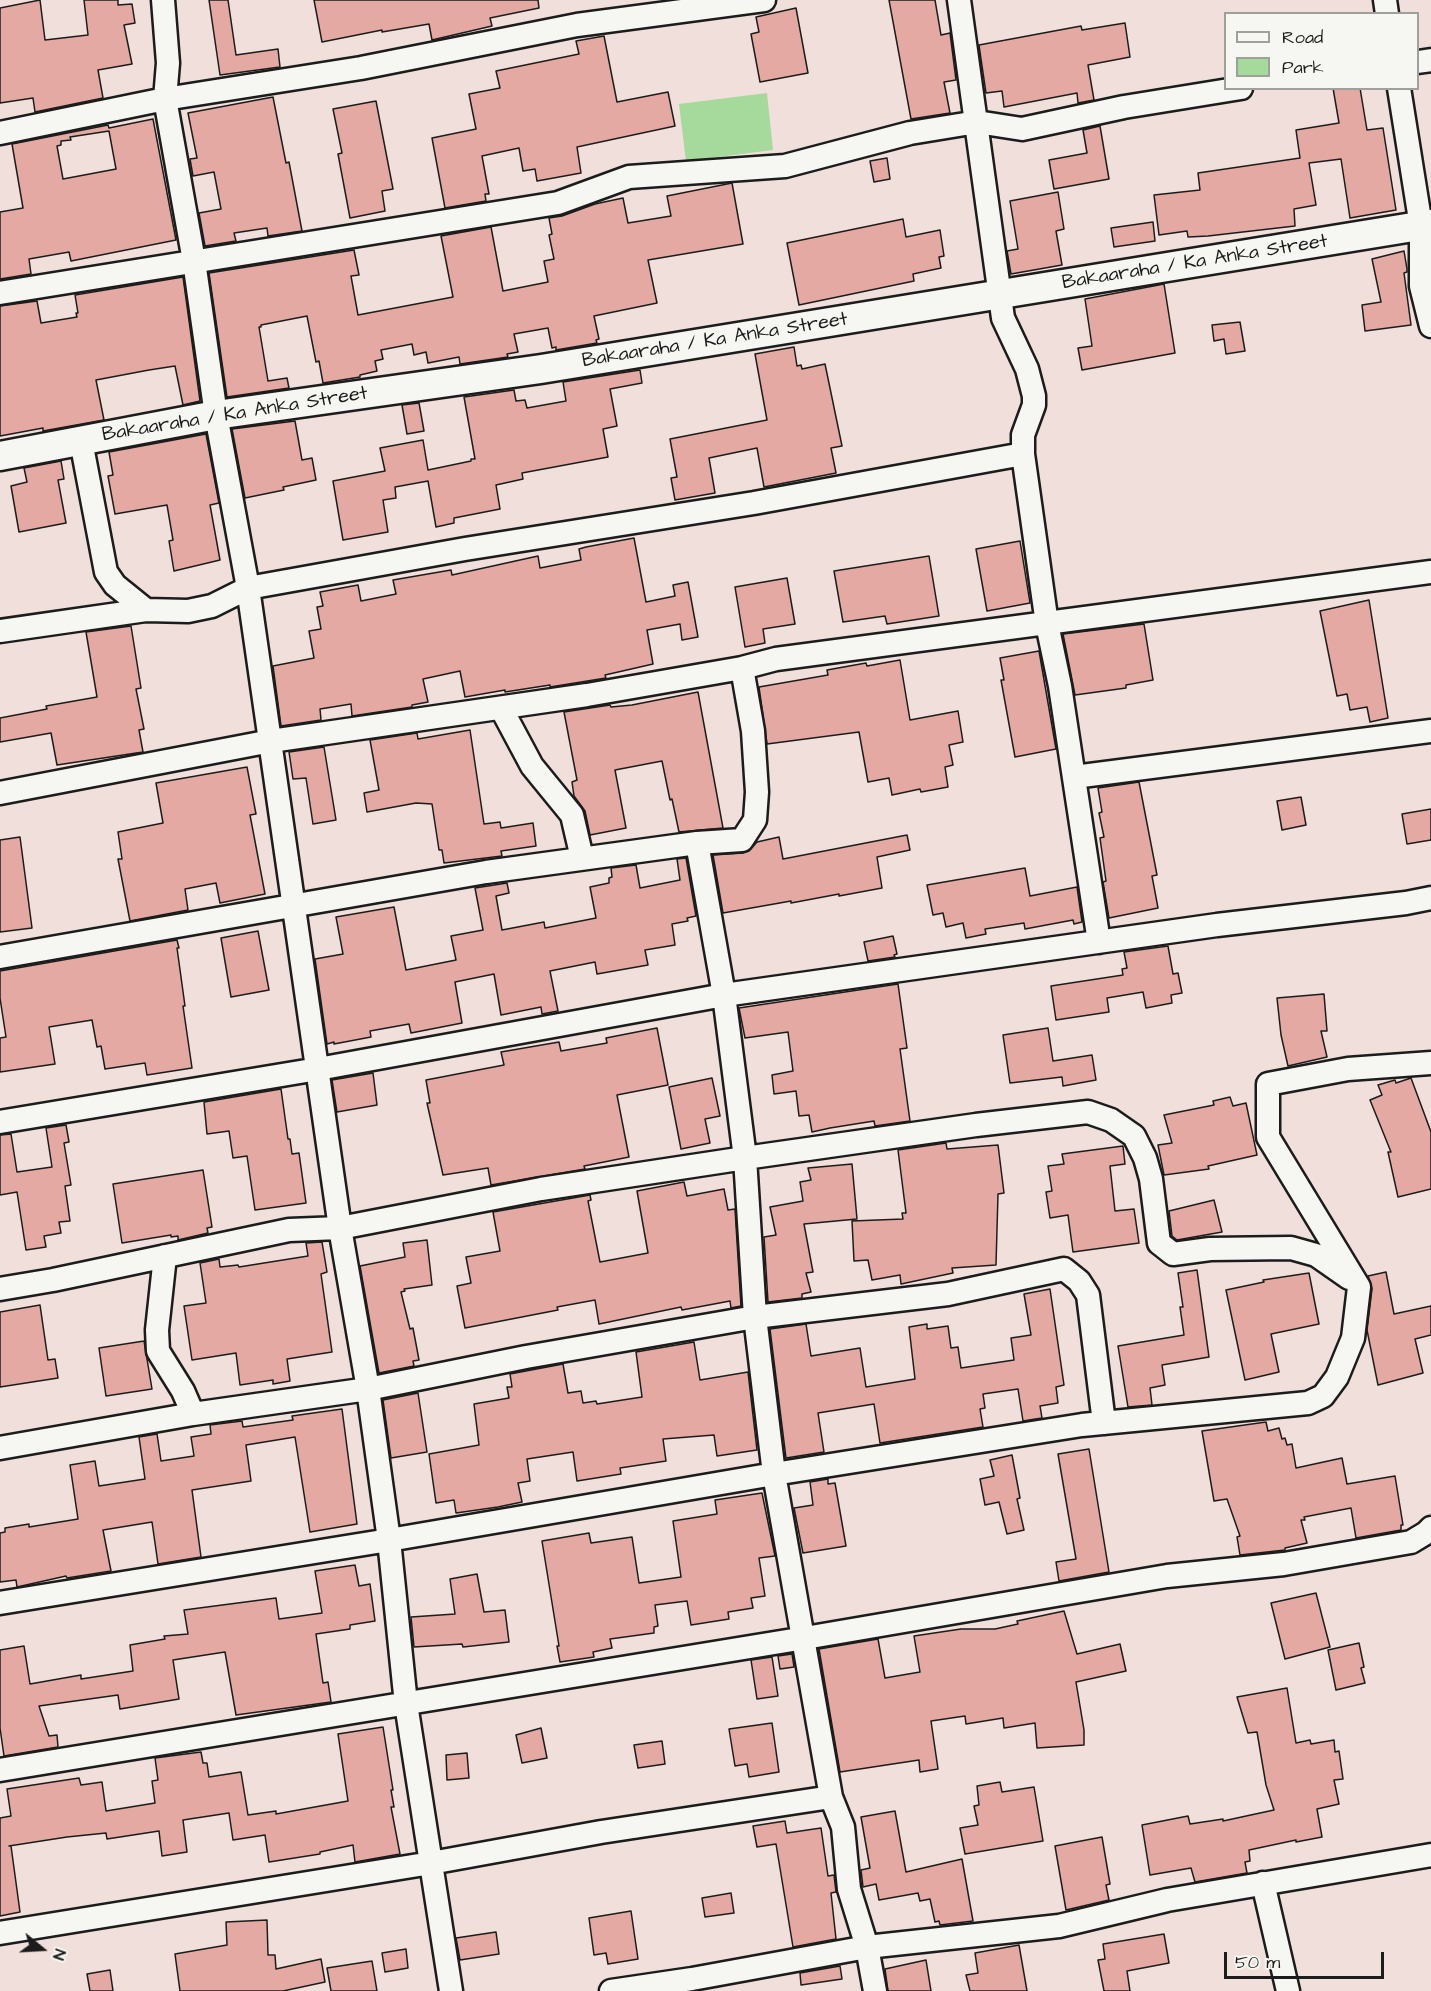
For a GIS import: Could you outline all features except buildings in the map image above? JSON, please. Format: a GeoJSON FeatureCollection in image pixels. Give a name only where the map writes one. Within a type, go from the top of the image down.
{"type":"FeatureCollection","features":[{"type":"Feature","properties":{"kind":"street"},"geometry":{"type":"LineString","coordinates":[[163,0],[168,63],[165,99],[194,261],[216,415],[248,588],[340,1228],[368,1389],[389,1540],[406,1704],[451,1991]]}},
{"type":"Feature","properties":{"kind":"street"},"geometry":{"type":"LineString","coordinates":[[0,133],[165,99],[361,68],[577,25],[764,0]]}},
{"type":"Feature","properties":{"kind":"street"},"geometry":{"type":"LineString","coordinates":[[959,0],[1003,318],[1027,369],[1034,396],[1034,405],[1023,435],[1023,454],[1047,624],[1060,686],[1099,942]]}},
{"type":"Feature","properties":{"kind":"street"},"geometry":{"type":"LineString","coordinates":[[0,293],[558,203],[629,177],[785,166],[910,133],[976,122],[1022,129],[1124,107],[1229,90]]}},
{"type":"Feature","properties":{"kind":"street"},"geometry":{"type":"LineString","coordinates":[[1399,90],[1426,225],[1421,286],[1431,326]]}},
{"type":"Feature","properties":{"kind":"street","name":"Bakaaraha / Ka Anka Street"},"geometry":{"type":"LineString","coordinates":[[0,456],[216,415],[541,369],[1426,225]]}},
{"type":"Feature","properties":{"kind":"street"},"geometry":{"type":"LineString","coordinates":[[81,441],[106,572],[116,585],[146,610]]}},
{"type":"Feature","properties":{"kind":"street"},"geometry":{"type":"LineString","coordinates":[[0,631],[146,610],[196,610],[212,606],[248,588],[465,549],[754,503],[1023,454]]}},
{"type":"Feature","properties":{"kind":"street"},"geometry":{"type":"LineString","coordinates":[[0,793],[271,741],[587,695],[787,658],[1431,572]]}},
{"type":"Feature","properties":{"kind":"street"},"geometry":{"type":"LineString","coordinates":[[0,957],[486,872],[698,843],[742,840],[754,820],[757,792],[753,731],[742,668]]}},
{"type":"Feature","properties":{"kind":"street"},"geometry":{"type":"LineString","coordinates":[[501,708],[532,766],[572,815],[582,858]]}},
{"type":"Feature","properties":{"kind":"street"},"geometry":{"type":"LineString","coordinates":[[1074,777],[1431,731]]}},
{"type":"Feature","properties":{"kind":"street"},"geometry":{"type":"LineString","coordinates":[[698,843],[724,995],[744,1158],[755,1317],[774,1474],[805,1638],[831,1797],[843,1827],[849,1889],[867,1947],[875,1991]]}},
{"type":"Feature","properties":{"kind":"street"},"geometry":{"type":"LineString","coordinates":[[0,1122],[318,1069],[724,995],[1228,924],[1406,903],[1431,897]]}},
{"type":"Feature","properties":{"kind":"street"},"geometry":{"type":"LineString","coordinates":[[0,1603],[389,1540],[774,1474],[1104,1423],[1308,1403],[1323,1396],[1337,1377],[1353,1338],[1359,1287],[1268,1137],[1268,1084],[1348,1069],[1431,1063]]}},
{"type":"Feature","properties":{"kind":"street"},"geometry":{"type":"LineString","coordinates":[[0,1289],[289,1230],[340,1228],[541,1189],[976,1125],[1089,1112],[1111,1120],[1134,1136],[1145,1158],[1151,1179],[1159,1243],[1173,1254],[1210,1249],[1291,1248],[1316,1255],[1359,1287]]}},
{"type":"Feature","properties":{"kind":"street"},"geometry":{"type":"LineString","coordinates":[[165,1256],[157,1330],[158,1351],[183,1391],[193,1414]]}},
{"type":"Feature","properties":{"kind":"street"},"geometry":{"type":"LineString","coordinates":[[0,1448],[193,1414],[368,1389],[526,1357],[755,1317],[948,1294],[1064,1269],[1079,1281],[1088,1295],[1104,1423]]}},
{"type":"Feature","properties":{"kind":"street"},"geometry":{"type":"LineString","coordinates":[[0,1770],[1167,1576],[1284,1564],[1411,1542],[1431,1528]]}},
{"type":"Feature","properties":{"kind":"street"},"geometry":{"type":"LineString","coordinates":[[0,1933],[431,1863],[601,1832],[831,1797]]}},
{"type":"Feature","properties":{"kind":"street"},"geometry":{"type":"LineString","coordinates":[[611,1991],[692,1979],[867,1947],[1059,1926],[1167,1900],[1431,1856]]}},
{"type":"Feature","properties":{"kind":"street"},"geometry":{"type":"LineString","coordinates":[[1263,1883],[1288,1991]]}},
{"type":"Feature","properties":{"kind":"green space"},"geometry":{"type":"Polygon","coordinates":[[[767,93],[773,150],[686,161],[679,104],[767,93]]]}}]}
